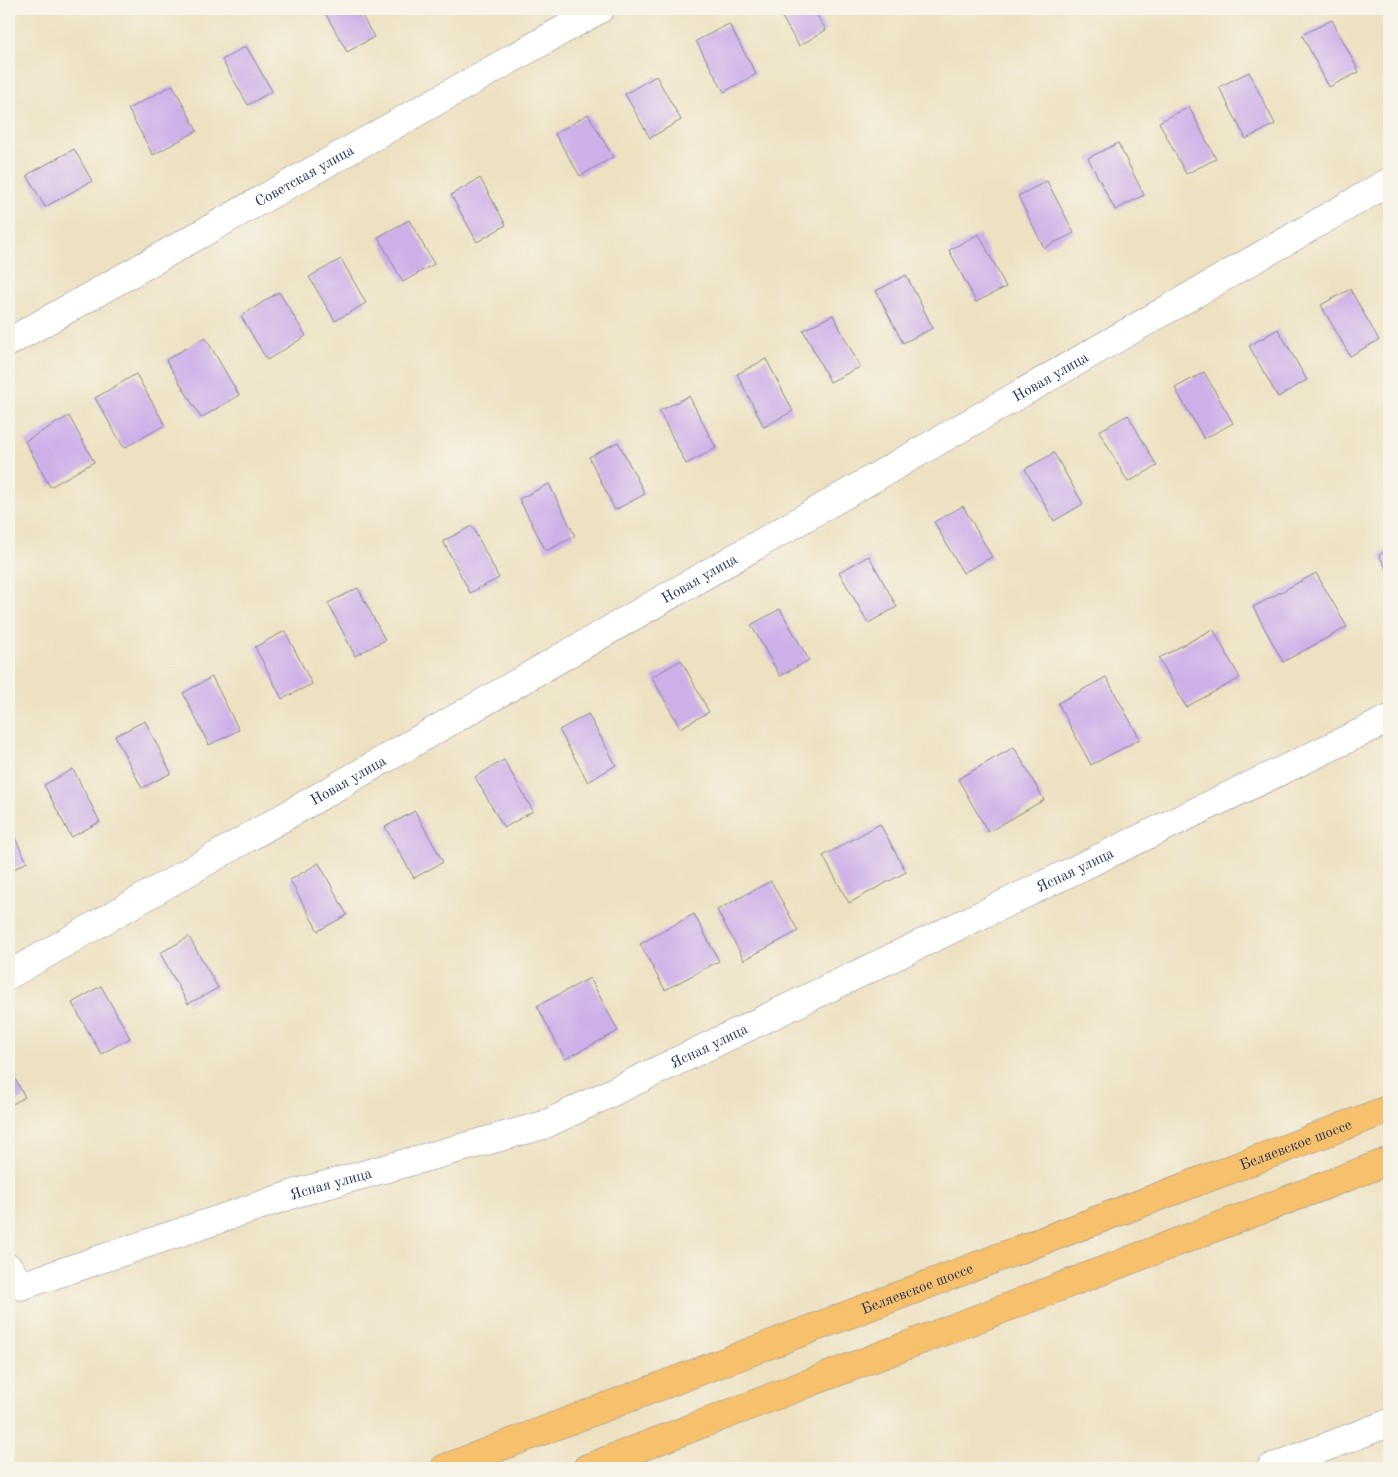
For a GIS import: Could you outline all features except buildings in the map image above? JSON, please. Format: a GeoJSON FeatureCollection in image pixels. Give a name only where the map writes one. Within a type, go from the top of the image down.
{"type":"FeatureCollection","features":[{"type":"Feature","properties":{"kind":"main road","name":"Беляевское шоссе"},"geometry":{"type":"LineString","coordinates":[[445,1468],[1389,1109]]}},
{"type":"Feature","properties":{"kind":"main road"},"geometry":{"type":"LineString","coordinates":[[588,1468],[1389,1160]]}},
{"type":"Feature","properties":{"kind":"street","name":"Советская улица"},"geometry":{"type":"LineString","coordinates":[[9,342],[600,9]]}},
{"type":"Feature","properties":{"kind":"street","name":"Новая улица"},"geometry":{"type":"LineString","coordinates":[[9,975],[1389,182]]}},
{"type":"Feature","properties":{"kind":"street","name":"Ясная улица"},"geometry":{"type":"LineString","coordinates":[[9,1268],[21,1286],[300,1192],[544,1125],[1389,719]]}},
{"type":"Feature","properties":{"kind":"street"},"geometry":{"type":"LineString","coordinates":[[1271,1468],[1389,1423]]}}]}
